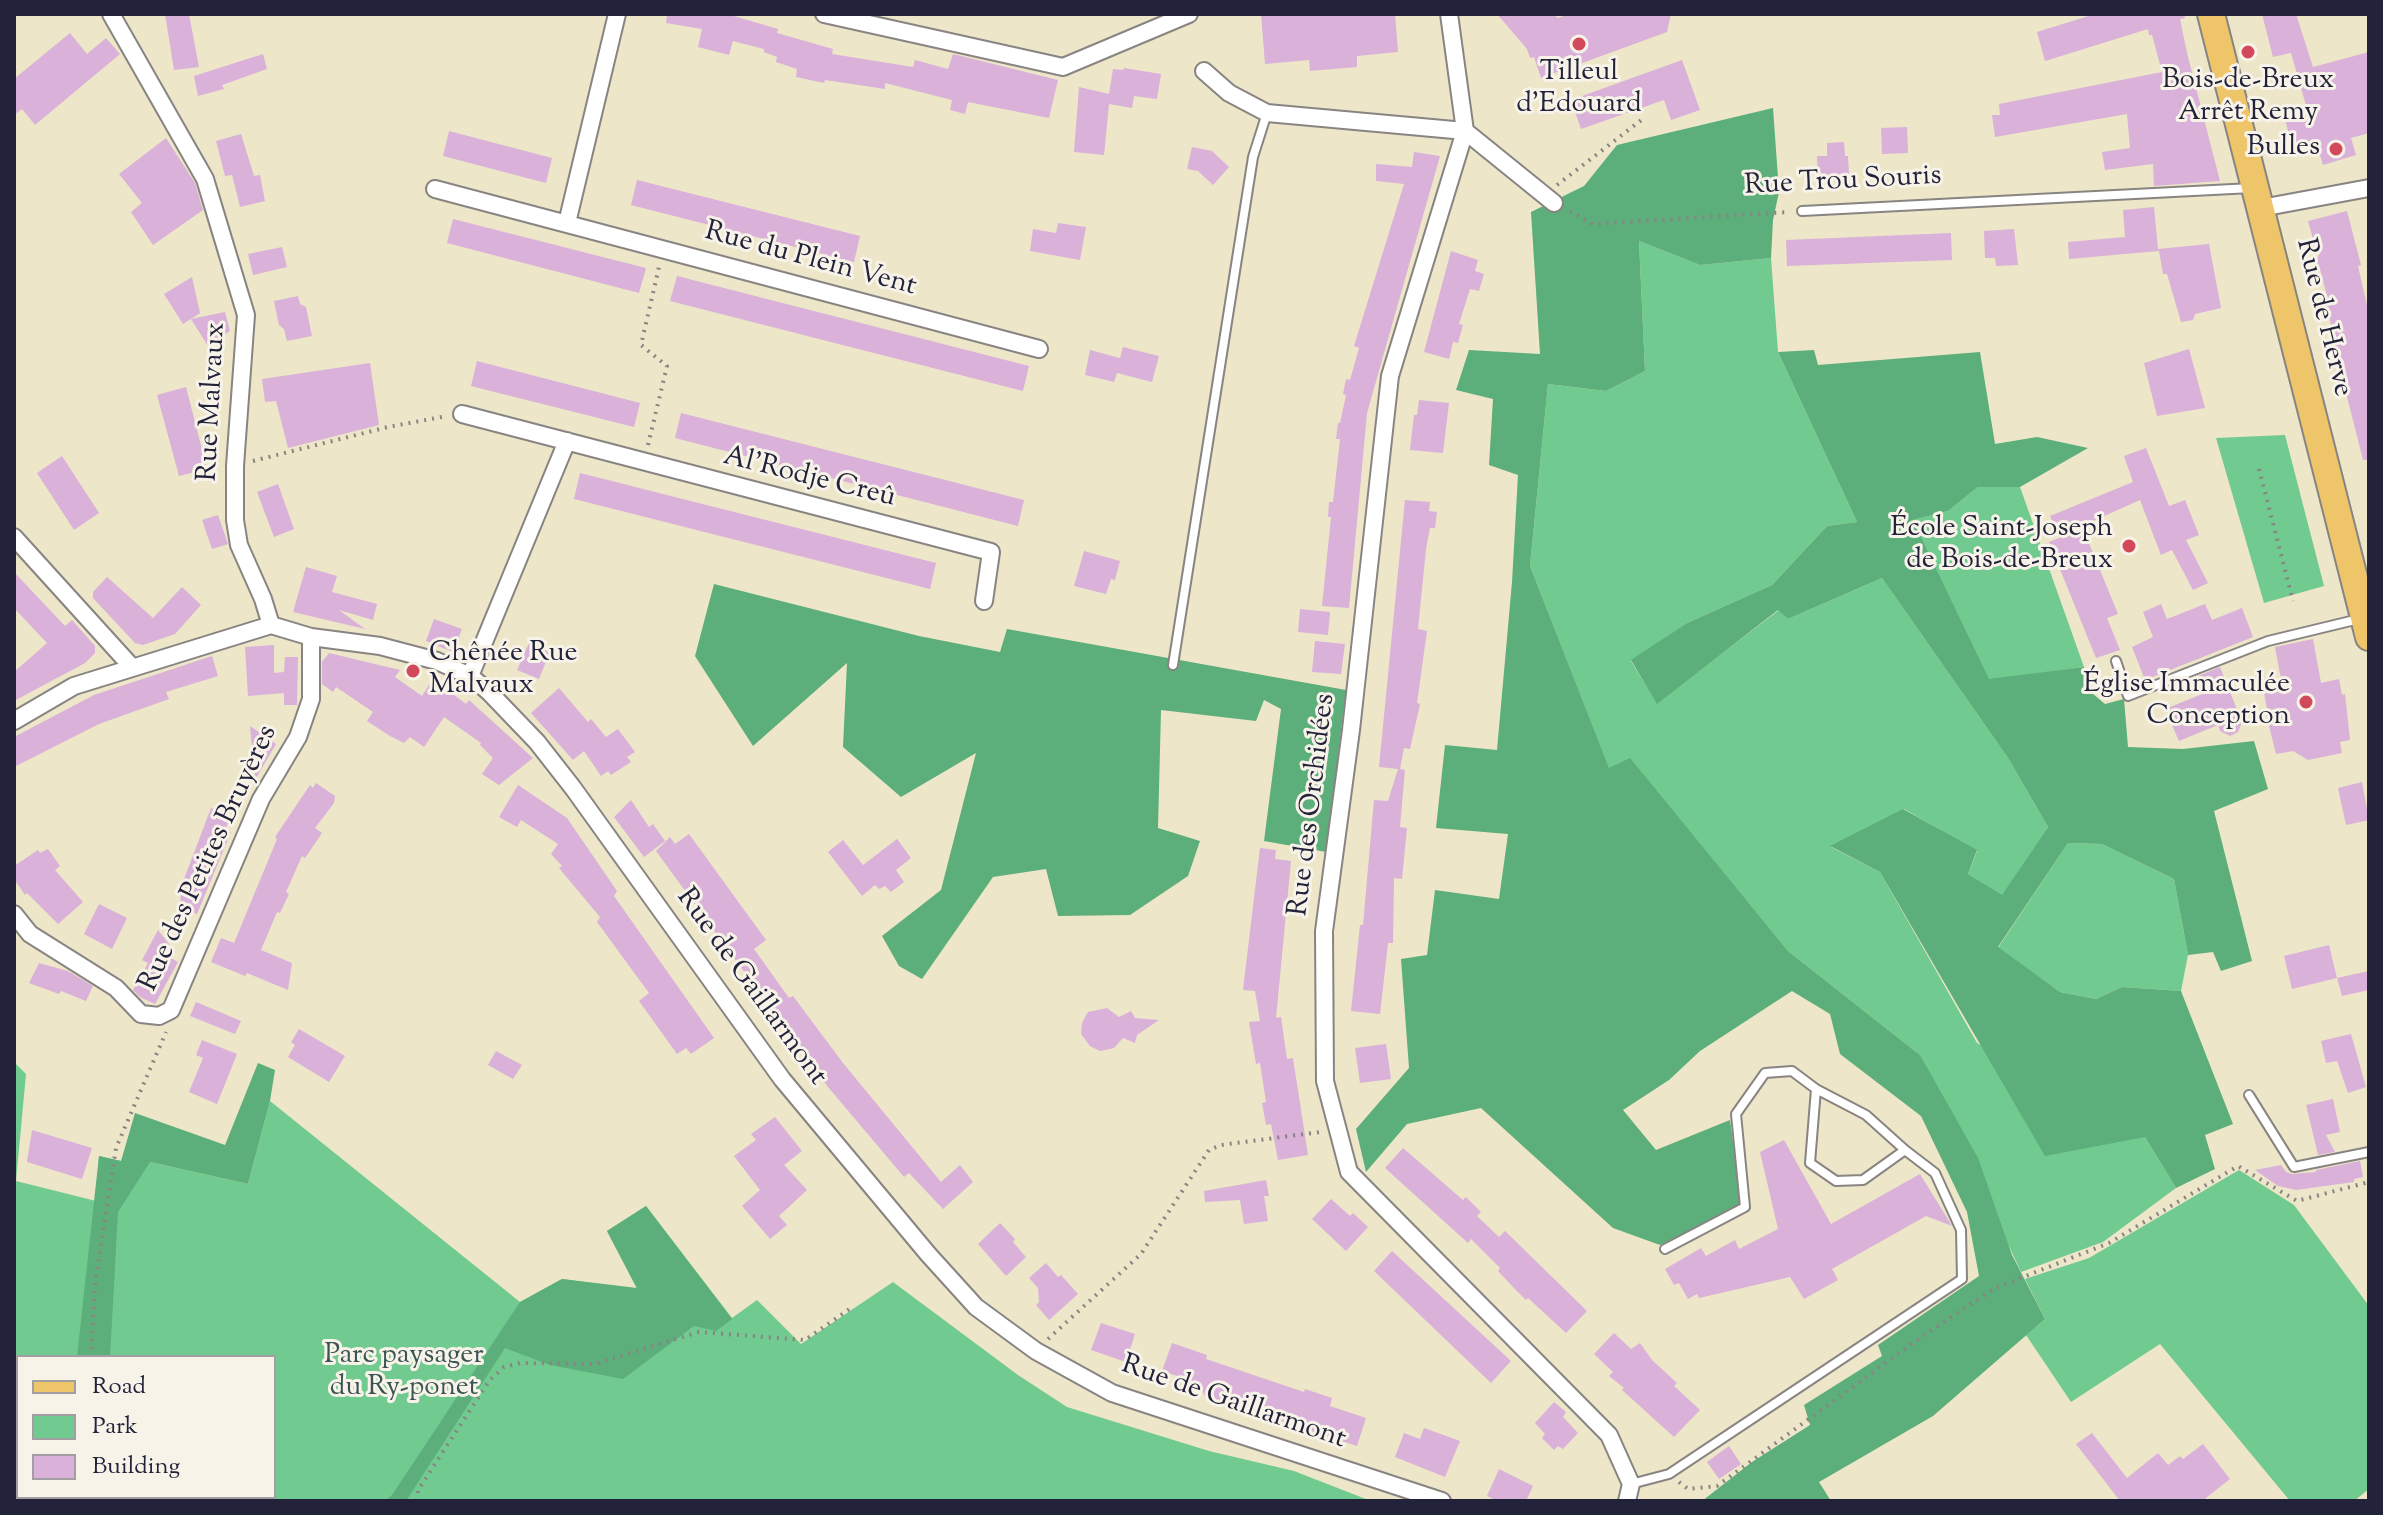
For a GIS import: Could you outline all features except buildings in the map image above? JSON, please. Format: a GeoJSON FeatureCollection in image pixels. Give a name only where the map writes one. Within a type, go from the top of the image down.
{"type":"FeatureCollection","features":[{"type":"Feature","properties":{"kind":"main road","name":"Rue de Herve"},"geometry":{"type":"LineString","coordinates":[[2211,14],[2366,627]]}},
{"type":"Feature","properties":{"kind":"street","name":"Rue Malvaux"},"geometry":{"type":"LineString","coordinates":[[111,14],[205,179],[246,315],[235,466],[235,520],[239,545],[271,625]]}},
{"type":"Feature","properties":{"kind":"street"},"geometry":{"type":"LineString","coordinates":[[567,223],[617,14]]}},
{"type":"Feature","properties":{"kind":"street"},"geometry":{"type":"LineString","coordinates":[[824,14],[1063,67],[1189,14]]}},
{"type":"Feature","properties":{"kind":"street","name":"Rue des Orchidées"},"geometry":{"type":"LineString","coordinates":[[1449,14],[1465,131],[1390,376],[1351,730],[1324,931],[1325,1081],[1349,1172],[1609,1435],[1631,1484]]}},
{"type":"Feature","properties":{"kind":"street"},"geometry":{"type":"LineString","coordinates":[[1204,71],[1229,93],[1267,113],[1465,131],[1549,199]]}},
{"type":"Feature","properties":{"kind":"street"},"geometry":{"type":"LineString","coordinates":[[2258,198],[2369,188]]}},
{"type":"Feature","properties":{"kind":"street","name":"Rue du Plein Vent"},"geometry":{"type":"LineString","coordinates":[[435,189],[1039,349]]}},
{"type":"Feature","properties":{"kind":"street","name":"Al'Rodje Creû"},"geometry":{"type":"LineString","coordinates":[[462,414],[991,552],[984,601]]}},
{"type":"Feature","properties":{"kind":"street"},"geometry":{"type":"LineString","coordinates":[[470,676],[567,441]]}},
{"type":"Feature","properties":{"kind":"street"},"geometry":{"type":"LineString","coordinates":[[14,537],[131,666]]}},
{"type":"Feature","properties":{"kind":"street"},"geometry":{"type":"LineString","coordinates":[[14,721],[74,686],[271,625]]}},
{"type":"Feature","properties":{"kind":"street","name":"Rue de Gaillarmont"},"geometry":{"type":"LineString","coordinates":[[271,625],[311,637],[380,646],[437,661],[470,676],[489,692],[537,742],[573,788],[782,1079],[976,1307],[1036,1351],[1112,1393],[1442,1501]]}},
{"type":"Feature","properties":{"kind":"street","name":"Rue des Petites Bruyères"},"geometry":{"type":"LineString","coordinates":[[14,914],[30,934],[116,988],[141,1014],[159,1016],[171,1010],[261,799],[302,726],[311,699],[311,637]]}},
{"type":"Feature","properties":{"kind":"street"},"geometry":{"type":"LineString","coordinates":[[1627,1501],[1631,1484]]}},
{"type":"Feature","properties":{"kind":"lane"},"geometry":{"type":"LineString","coordinates":[[1173,665],[1253,157],[1267,113]]}},
{"type":"Feature","properties":{"kind":"lane","name":"Rue Trou Souris"},"geometry":{"type":"LineString","coordinates":[[1802,211],[2258,198]]}},
{"type":"Feature","properties":{"kind":"lane"},"geometry":{"type":"LineString","coordinates":[[2116,661],[2128,696],[2268,641],[2366,627]]}},
{"type":"Feature","properties":{"kind":"lane"},"geometry":{"type":"LineString","coordinates":[[1631,1484],[1669,1474],[1962,1279],[1961,1230],[1935,1173],[1866,1115],[1816,1089],[1792,1071],[1765,1073],[1736,1114],[1745,1207],[1665,1249]]}},
{"type":"Feature","properties":{"kind":"lane"},"geometry":{"type":"LineString","coordinates":[[1816,1089],[1810,1163],[1836,1181],[1863,1180],[1905,1150]]}},
{"type":"Feature","properties":{"kind":"lane"},"geometry":{"type":"LineString","coordinates":[[2249,1095],[2294,1167],[2369,1152]]}},
{"type":"Feature","properties":{"kind":"path"},"geometry":{"type":"LineString","coordinates":[[1549,199],[1644,118]]}},
{"type":"Feature","properties":{"kind":"path","name":"Rue Trou Souris"},"geometry":{"type":"LineString","coordinates":[[1549,199],[1593,224],[1802,211]]}},
{"type":"Feature","properties":{"kind":"path"},"geometry":{"type":"LineString","coordinates":[[644,463],[667,366],[641,345],[664,249]]}},
{"type":"Feature","properties":{"kind":"path"},"geometry":{"type":"LineString","coordinates":[[235,466],[388,427],[462,414]]}},
{"type":"Feature","properties":{"kind":"path"},"geometry":{"type":"LineString","coordinates":[[2259,469],[2293,601]]}},
{"type":"Feature","properties":{"kind":"path"},"geometry":{"type":"LineString","coordinates":[[91,1355],[95,1284],[116,1148],[164,1040],[171,1010]]}},
{"type":"Feature","properties":{"kind":"path"},"geometry":{"type":"LineString","coordinates":[[1036,1351],[1141,1254],[1209,1150],[1221,1145],[1338,1129]]}},
{"type":"Feature","properties":{"kind":"path"},"geometry":{"type":"LineString","coordinates":[[1669,1474],[1688,1489],[1717,1486],[1917,1340],[1993,1289],[2109,1243],[2238,1166],[2297,1201],[2369,1182]]}},
{"type":"Feature","properties":{"kind":"path"},"geometry":{"type":"LineString","coordinates":[[417,1501],[418,1490],[489,1381],[504,1367],[520,1363],[595,1364],[699,1332],[805,1340],[851,1308]]}},
{"type":"Feature","properties":{"kind":"green space"},"geometry":{"type":"Polygon","coordinates":[[[1773,108],[1779,192],[1773,220],[1771,258],[1700,265],[1639,241],[1645,371],[1606,391],[1548,384],[1530,566],[1609,768],[1630,758],[1788,951],[1920,1055],[1978,1158],[2012,1255],[2045,1319],[1933,1416],[1819,1482],[1831,1501],[1702,1501],[1752,1462],[1810,1425],[1804,1405],[1882,1356],[1878,1345],[1979,1276],[1967,1212],[1921,1116],[1840,1054],[1830,1014],[1792,991],[1700,1051],[1669,1080],[1623,1110],[1656,1150],[1730,1120],[1742,1207],[1660,1245],[1613,1228],[1481,1108],[1407,1124],[1366,1172],[1356,1129],[1409,1068],[1401,959],[1427,955],[1435,890],[1499,899],[1508,834],[1436,828],[1445,745],[1497,750],[1512,582],[1518,475],[1489,465],[1493,399],[1456,390],[1469,350],[1540,354],[1531,212],[1584,186],[1617,145],[1773,108]]]}},
{"type":"Feature","properties":{"kind":"green space"},"geometry":{"type":"Polygon","coordinates":[[[1639,241],[1700,265],[1771,258],[1778,352],[1857,522],[1827,526],[1772,585],[1687,623],[1631,661],[1657,703],[1779,610],[1788,619],[1882,578],[2008,758],[2048,827],[2002,896],[1968,874],[1977,851],[1904,809],[1831,847],[1880,872],[1977,1043],[2145,1137],[2176,1188],[2103,1242],[2021,1272],[1920,1055],[1788,951],[1693,836],[1609,769],[1530,566],[1548,384],[1606,391],[1645,371],[1639,241]]]}},
{"type":"Feature","properties":{"kind":"green space"},"geometry":{"type":"Polygon","coordinates":[[[1814,350],[1818,365],[1980,352],[1995,444],[2037,437],[2088,448],[2020,487],[1978,487],[1948,511],[1913,520],[1989,679],[2084,667],[2093,694],[2105,704],[2124,699],[2128,747],[2183,749],[2254,741],[2268,789],[2214,811],[2252,961],[2221,971],[2213,952],[2188,955],[2174,879],[2102,844],[2068,843],[1998,947],[2060,992],[2096,999],[2122,987],[2181,991],[2233,1124],[2205,1135],[2215,1169],[2176,1188],[2145,1137],[2045,1156],[1880,872],[1830,846],[1903,809],[1977,850],[1968,874],[2002,895],[2048,827],[2008,758],[1882,578],[1788,619],[1778,610],[1657,704],[1631,660],[1687,623],[1772,585],[1827,526],[1857,522],[1778,352],[1814,350]]]}},
{"type":"Feature","properties":{"kind":"green space"},"geometry":{"type":"Polygon","coordinates":[[[2285,435],[2324,586],[2264,603],[2216,438],[2285,435]]]}},
{"type":"Feature","properties":{"kind":"green space"},"geometry":{"type":"Polygon","coordinates":[[[1978,487],[2020,487],[2084,667],[1989,680],[1913,520],[1948,511],[1978,487]]]}},
{"type":"Feature","properties":{"kind":"green space"},"geometry":{"type":"Polygon","coordinates":[[[714,584],[919,636],[1000,652],[1007,629],[1346,690],[1326,852],[1264,841],[1281,709],[1264,700],[1256,721],[1161,710],[1158,828],[1200,841],[1188,876],[1130,915],[1058,916],[1046,869],[993,877],[922,979],[899,966],[882,936],[941,890],[976,753],[901,797],[843,747],[847,663],[753,746],[695,656],[714,584]]]}},
{"type":"Feature","properties":{"kind":"green space"},"geometry":{"type":"Polygon","coordinates":[[[2068,843],[2102,844],[2174,879],[2188,955],[2181,991],[2122,987],[2096,999],[2060,992],[1998,948],[2068,843]]]}},
{"type":"Feature","properties":{"kind":"green space","name":"Parc paysager du Ry-ponet"},"geometry":{"type":"Polygon","coordinates":[[[14,1062],[26,1074],[16,1181],[96,1201],[99,1156],[150,1162],[248,1184],[270,1101],[520,1302],[562,1279],[637,1289],[607,1231],[646,1206],[732,1318],[757,1300],[801,1344],[893,1282],[1018,1375],[1067,1407],[1209,1451],[1294,1471],[1371,1501],[14,1501],[14,1062]]]}},
{"type":"Feature","properties":{"kind":"green space"},"geometry":{"type":"Polygon","coordinates":[[[258,1063],[275,1070],[248,1184],[150,1162],[118,1212],[110,1355],[77,1355],[99,1156],[121,1161],[135,1113],[225,1145],[258,1063]]]}},
{"type":"Feature","properties":{"kind":"green space"},"geometry":{"type":"Polygon","coordinates":[[[2239,1170],[2294,1205],[2369,1306],[2369,1489],[2354,1501],[2290,1501],[2160,1344],[2071,1402],[2026,1335],[2045,1319],[2025,1279],[2089,1258],[2239,1170]]]}},
{"type":"Feature","properties":{"kind":"green space"},"geometry":{"type":"Polygon","coordinates":[[[646,1206],[732,1319],[716,1331],[694,1326],[623,1379],[550,1365],[505,1348],[406,1501],[385,1501],[392,1495],[520,1302],[562,1279],[637,1288],[607,1231],[646,1206]]]}},
{"type":"Feature","properties":{"kind":"place","name":"Tilleul d'Edouard"},"geometry":{"type":"Point","coordinates":[1579,44]}},
{"type":"Feature","properties":{"kind":"place","name":"Bois-de-Breux Arrêt Remy"},"geometry":{"type":"Point","coordinates":[2248,52]}},
{"type":"Feature","properties":{"kind":"place","name":"Bulles"},"geometry":{"type":"Point","coordinates":[2336,149]}},
{"type":"Feature","properties":{"kind":"place","name":"École Saint-Joseph de Bois-de-Breux"},"geometry":{"type":"Point","coordinates":[2129,546]}},
{"type":"Feature","properties":{"kind":"place","name":"Chênée Rue Malvaux"},"geometry":{"type":"Point","coordinates":[413,671]}},
{"type":"Feature","properties":{"kind":"place","name":"Église Immaculée Conception"},"geometry":{"type":"Point","coordinates":[2306,702]}}]}
